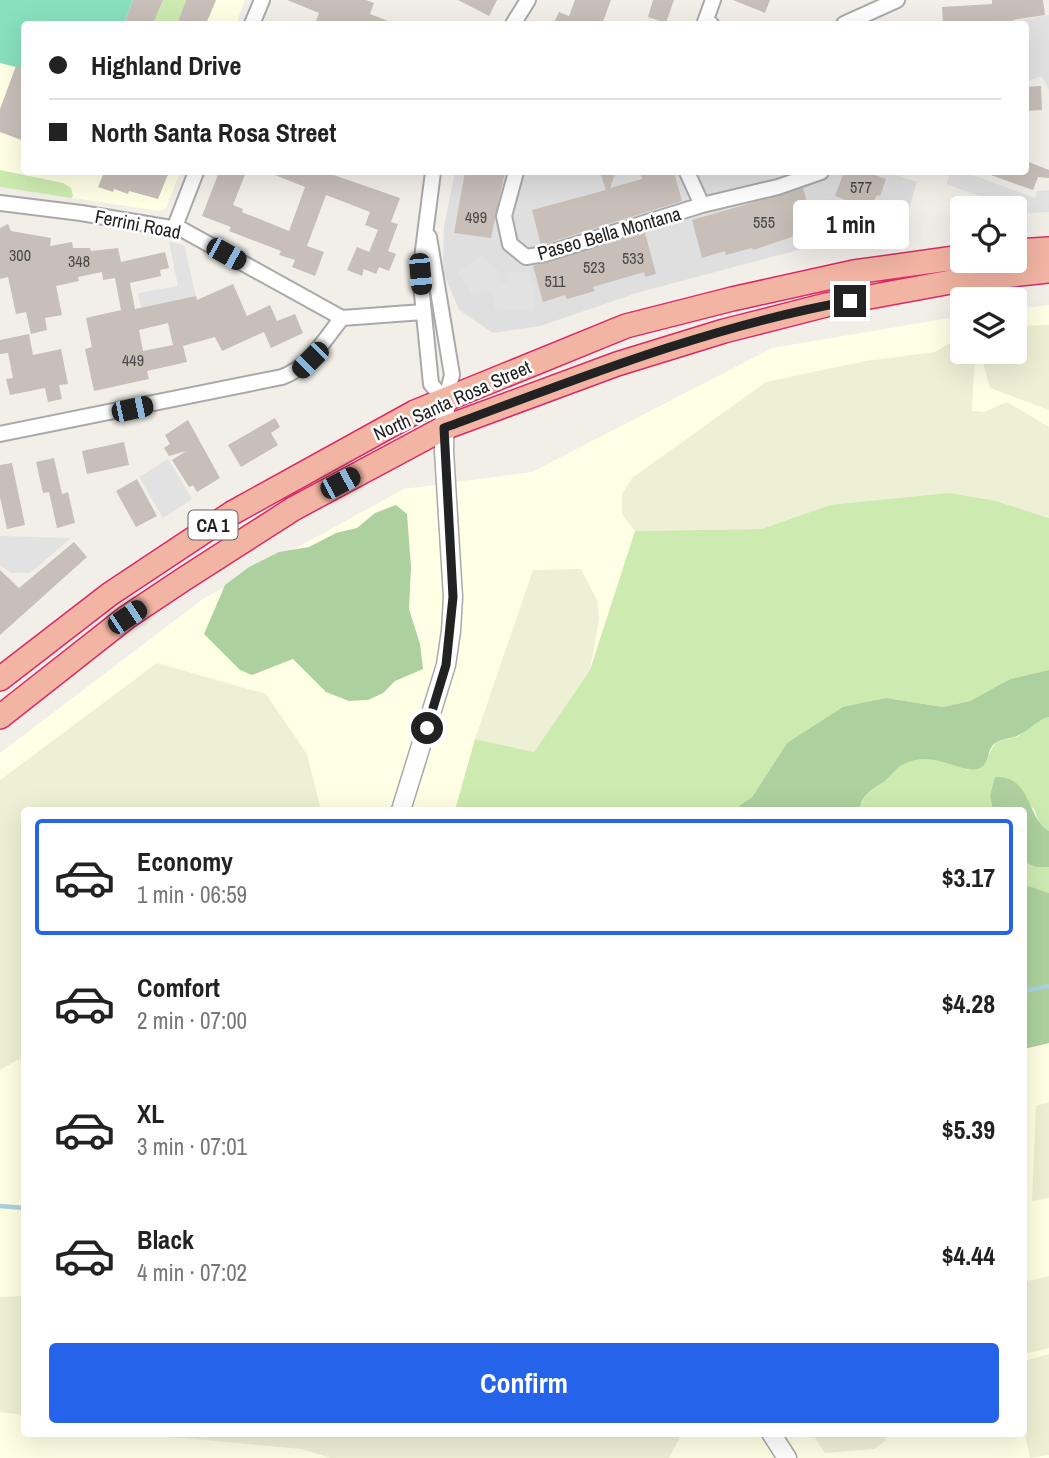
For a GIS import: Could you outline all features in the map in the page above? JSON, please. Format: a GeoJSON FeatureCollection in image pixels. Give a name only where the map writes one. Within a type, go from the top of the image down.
{"type":"FeatureCollection","features":[{"type":"Feature","properties":{"kind":"highway"},"geometry":{"type":"LineString","coordinates":[[1027,250],[1049,248]]}},
{"type":"Feature","properties":{"kind":"highway","name":"North Santa Rosa Street"},"geometry":{"type":"LineString","coordinates":[[0,679],[110,594],[232,513],[415,412],[626,326],[854,272],[950,259]]}},
{"type":"Feature","properties":{"kind":"highway","name":"North Santa Rosa Street"},"geometry":{"type":"LineString","coordinates":[[0,717],[127,617],[184,579],[293,509],[444,428],[617,364],[737,328],[826,305],[956,281],[1049,271]]}},
{"type":"Feature","properties":{"kind":"street"},"geometry":{"type":"LineString","coordinates":[[253,21],[262,0]]}},
{"type":"Feature","properties":{"kind":"street"},"geometry":{"type":"LineString","coordinates":[[515,21],[528,0]]}},
{"type":"Feature","properties":{"kind":"street"},"geometry":{"type":"LineString","coordinates":[[708,21],[713,0]]}},
{"type":"Feature","properties":{"kind":"street"},"geometry":{"type":"LineString","coordinates":[[851,21],[897,0]]}},
{"type":"Feature","properties":{"kind":"street"},"geometry":{"type":"LineString","coordinates":[[174,229],[195,175]]}},
{"type":"Feature","properties":{"kind":"street"},"geometry":{"type":"LineString","coordinates":[[433,175],[420,274],[431,384],[445,401]]}},
{"type":"Feature","properties":{"kind":"street","name":"Paseo Bella Montana"},"geometry":{"type":"LineString","coordinates":[[515,175],[504,216],[510,244],[526,257],[545,254],[702,205],[778,187],[812,175]]}},
{"type":"Feature","properties":{"kind":"street","name":"Paseo Bella Montana"},"geometry":{"type":"LineString","coordinates":[[688,175],[702,205]]}},
{"type":"Feature","properties":{"kind":"street","name":"Ferrini Road"},"geometry":{"type":"LineString","coordinates":[[0,202],[183,230],[342,318]]}},
{"type":"Feature","properties":{"kind":"street"},"geometry":{"type":"LineString","coordinates":[[402,807],[446,665],[453,597],[444,428],[445,401],[452,375],[426,218]]}},
{"type":"Feature","properties":{"kind":"street"},"geometry":{"type":"LineString","coordinates":[[0,434],[282,377],[299,371],[342,318],[423,312]]}},
{"type":"Feature","properties":{"kind":"street"},"geometry":{"type":"LineString","coordinates":[[774,1437],[787,1458]]}},
{"type":"Feature","properties":{"kind":"shaded area"},"geometry":{"type":"Polygon","coordinates":[[[0,0],[245,0],[237,21],[21,21],[21,175],[179,175],[166,208],[160,211],[0,187],[0,0]]]}},
{"type":"Feature","properties":{"kind":"shaded area"},"geometry":{"type":"Polygon","coordinates":[[[1049,15],[1049,90],[1042,76],[1029,81],[1029,21],[1016,21],[1049,15]]]}},
{"type":"Feature","properties":{"kind":"shaded area"},"geometry":{"type":"Polygon","coordinates":[[[454,175],[896,175],[917,182],[900,239],[832,241],[640,292],[540,326],[493,333],[459,310],[443,272],[444,227],[454,175]]]}},
{"type":"Feature","properties":{"kind":"shaded area"},"geometry":{"type":"Polygon","coordinates":[[[950,175],[973,175],[1035,198],[1037,191],[1049,190],[1049,212],[1027,213],[1027,196],[980,196],[946,184],[950,175]]]}},
{"type":"Feature","properties":{"kind":"shaded area"},"geometry":{"type":"Polygon","coordinates":[[[169,242],[184,245],[196,296],[141,308],[138,293],[178,286],[169,242]]]}},
{"type":"Feature","properties":{"kind":"shaded area"},"geometry":{"type":"Polygon","coordinates":[[[482,256],[500,272],[499,279],[502,282],[507,282],[508,271],[530,273],[532,284],[535,285],[534,311],[494,308],[495,297],[484,290],[474,297],[458,272],[482,256]]]}},
{"type":"Feature","properties":{"kind":"shaded area"},"geometry":{"type":"Polygon","coordinates":[[[1049,305],[1049,1458],[0,1458],[0,753],[203,599],[404,489],[532,472],[772,348],[950,318],[950,364],[1027,364],[1027,308],[1049,305]]]}},
{"type":"Feature","properties":{"kind":"shaded area"},"geometry":{"type":"Polygon","coordinates":[[[1049,325],[1049,410],[990,388],[983,364],[1027,364],[1027,326],[1049,325]]]}},
{"type":"Feature","properties":{"kind":"shaded area"},"geometry":{"type":"Polygon","coordinates":[[[950,343],[950,364],[974,364],[972,411],[984,412],[1007,402],[1049,427],[1049,518],[996,501],[830,505],[761,529],[635,531],[622,514],[622,494],[632,478],[766,382],[865,361],[935,352],[950,343]]]}},
{"type":"Feature","properties":{"kind":"shaded area"},"geometry":{"type":"Polygon","coordinates":[[[168,459],[192,499],[163,518],[139,477],[168,459]]]}},
{"type":"Feature","properties":{"kind":"shaded area"},"geometry":{"type":"Polygon","coordinates":[[[0,536],[71,538],[30,573],[11,573],[0,565],[0,536]]]}},
{"type":"Feature","properties":{"kind":"shaded area"},"geometry":{"type":"Polygon","coordinates":[[[581,569],[598,602],[599,620],[590,670],[534,752],[475,739],[533,570],[581,569]]]}},
{"type":"Feature","properties":{"kind":"shaded area"},"geometry":{"type":"Polygon","coordinates":[[[157,663],[266,694],[307,754],[320,807],[21,807],[21,1061],[19,1059],[0,1070],[0,780],[157,663]]]}},
{"type":"Feature","properties":{"kind":"shaded area"},"geometry":{"type":"Polygon","coordinates":[[[1049,1102],[1049,1198],[1032,1201],[1036,1106],[1049,1102]]]}},
{"type":"Feature","properties":{"kind":"shaded area"},"geometry":{"type":"Polygon","coordinates":[[[1049,1276],[1049,1348],[1027,1353],[1027,1281],[1049,1276]]]}},
{"type":"Feature","properties":{"kind":"shaded area"},"geometry":{"type":"Polygon","coordinates":[[[21,1296],[21,1415],[0,1412],[0,1297],[21,1296]]]}},
{"type":"Feature","properties":{"kind":"shaded area"},"geometry":{"type":"Polygon","coordinates":[[[1049,1354],[1049,1455],[1030,1458],[1026,1437],[1027,1360],[1049,1354]]]}},
{"type":"Feature","properties":{"kind":"shaded area"},"geometry":{"type":"Polygon","coordinates":[[[171,1437],[679,1437],[669,1458],[331,1458],[301,1449],[171,1437]]]}},
{"type":"Feature","properties":{"kind":"shaded area"},"geometry":{"type":"Polygon","coordinates":[[[815,1437],[886,1437],[885,1441],[874,1449],[825,1453],[815,1437]]]}},
{"type":"Feature","properties":{"kind":"green space"},"geometry":{"type":"Polygon","coordinates":[[[0,0],[133,0],[125,21],[21,21],[21,68],[0,63],[0,0]]]}},
{"type":"Feature","properties":{"kind":"green space"},"geometry":{"type":"Polygon","coordinates":[[[163,0],[186,0],[178,21],[154,21],[163,0]]]}},
{"type":"Feature","properties":{"kind":"green space"},"geometry":{"type":"Polygon","coordinates":[[[0,170],[63,183],[71,188],[73,196],[71,198],[0,187],[0,170]]]}},
{"type":"Feature","properties":{"kind":"green space"},"geometry":{"type":"Polygon","coordinates":[[[949,493],[996,501],[1049,518],[1049,670],[1010,679],[970,701],[943,707],[886,698],[787,743],[752,797],[737,807],[456,807],[475,739],[534,752],[590,670],[635,531],[761,529],[830,505],[949,493]]]}},
{"type":"Feature","properties":{"kind":"green space"},"geometry":{"type":"Polygon","coordinates":[[[396,505],[407,514],[411,567],[409,609],[420,644],[423,669],[395,681],[383,693],[368,700],[349,701],[326,692],[293,659],[252,675],[240,670],[204,634],[225,585],[249,567],[279,552],[309,547],[336,533],[357,528],[375,513],[396,505]]]}},
{"type":"Feature","properties":{"kind":"green space"},"geometry":{"type":"Polygon","coordinates":[[[1049,670],[1049,717],[1022,734],[995,743],[985,764],[980,768],[965,768],[936,760],[914,760],[899,767],[867,794],[860,807],[737,807],[752,797],[787,743],[843,707],[886,698],[943,707],[970,701],[1010,679],[1049,670]]]}},
{"type":"Feature","properties":{"kind":"green space"},"geometry":{"type":"Polygon","coordinates":[[[1049,717],[1049,831],[1040,826],[1034,808],[990,796],[992,807],[860,807],[868,794],[907,762],[933,759],[968,770],[988,756],[996,742],[1019,736],[1037,721],[1049,717]]]}},
{"type":"Feature","properties":{"kind":"green space"},"geometry":{"type":"Polygon","coordinates":[[[995,777],[1007,778],[1022,790],[1036,817],[1049,831],[1049,867],[1036,867],[1027,863],[1027,807],[992,807],[990,796],[995,777]]]}},
{"type":"Feature","properties":{"kind":"green space"},"geometry":{"type":"Polygon","coordinates":[[[1027,863],[1036,867],[1049,867],[1049,893],[1027,887],[1027,863]]]}},
{"type":"Feature","properties":{"kind":"green space"},"geometry":{"type":"Polygon","coordinates":[[[1027,886],[1049,893],[1049,1043],[1027,1048],[1027,886]]]}},
{"type":"Feature","properties":{"kind":"building"},"geometry":{"type":"Polygon","coordinates":[[[133,0],[163,0],[154,21],[125,21],[133,0]]]}},
{"type":"Feature","properties":{"kind":"building"},"geometry":{"type":"Polygon","coordinates":[[[186,0],[216,0],[207,21],[178,21],[186,0]]]}},
{"type":"Feature","properties":{"kind":"building"},"geometry":{"type":"Polygon","coordinates":[[[287,0],[366,0],[374,3],[370,14],[388,21],[316,21],[319,13],[287,0]]]}},
{"type":"Feature","properties":{"kind":"building"},"geometry":{"type":"Polygon","coordinates":[[[458,0],[497,0],[489,16],[458,0]]]}},
{"type":"Feature","properties":{"kind":"building"},"geometry":{"type":"Polygon","coordinates":[[[575,0],[611,0],[603,21],[554,21],[559,12],[569,16],[575,0]]]}},
{"type":"Feature","properties":{"kind":"building"},"geometry":{"type":"Polygon","coordinates":[[[653,0],[674,0],[667,21],[648,17],[653,0]]]}},
{"type":"Feature","properties":{"kind":"building"},"geometry":{"type":"Polygon","coordinates":[[[733,0],[770,0],[765,13],[733,0]]]}},
{"type":"Feature","properties":{"kind":"building"},"geometry":{"type":"Polygon","coordinates":[[[992,0],[1043,0],[1045,15],[1013,21],[943,21],[942,7],[992,4],[992,0]]]}},
{"type":"Feature","properties":{"kind":"building"},"geometry":{"type":"Polygon","coordinates":[[[16,66],[21,68],[21,140],[0,132],[0,109],[16,66]]]}},
{"type":"Feature","properties":{"kind":"building"},"geometry":{"type":"Polygon","coordinates":[[[1041,86],[1042,110],[1029,111],[1029,87],[1041,86]]]}},
{"type":"Feature","properties":{"kind":"building"},"geometry":{"type":"Polygon","coordinates":[[[1029,162],[1049,170],[1049,178],[1038,177],[1033,190],[991,175],[1029,175],[1029,162]]]}},
{"type":"Feature","properties":{"kind":"building"},"geometry":{"type":"Polygon","coordinates":[[[103,175],[168,175],[158,199],[129,191],[128,194],[98,187],[103,175]]]}},
{"type":"Feature","properties":{"kind":"building"},"geometry":{"type":"Polygon","coordinates":[[[218,175],[245,175],[233,205],[243,209],[242,212],[289,231],[305,187],[275,175],[334,175],[400,198],[391,222],[398,224],[388,251],[396,254],[389,271],[379,267],[376,274],[364,269],[362,276],[347,270],[357,247],[369,252],[378,230],[365,225],[370,212],[326,195],[307,246],[324,252],[315,276],[292,267],[295,260],[279,255],[281,251],[229,231],[231,227],[202,216],[218,175]]]}},
{"type":"Feature","properties":{"kind":"building"},"geometry":{"type":"Polygon","coordinates":[[[464,175],[504,175],[491,238],[454,233],[464,175]]]}},
{"type":"Feature","properties":{"kind":"building"},"geometry":{"type":"Polygon","coordinates":[[[601,175],[615,175],[610,188],[642,179],[641,175],[675,175],[682,201],[541,245],[532,210],[606,190],[601,175]]]}},
{"type":"Feature","properties":{"kind":"building"},"geometry":{"type":"Polygon","coordinates":[[[843,175],[875,175],[886,179],[880,196],[877,195],[870,209],[835,196],[843,175]]]}},
{"type":"Feature","properties":{"kind":"building"},"geometry":{"type":"Polygon","coordinates":[[[803,188],[815,229],[753,250],[752,248],[726,255],[725,251],[702,258],[692,220],[803,188]]]}},
{"type":"Feature","properties":{"kind":"building"},"geometry":{"type":"Polygon","coordinates":[[[8,224],[11,231],[51,238],[50,246],[72,242],[73,248],[90,248],[91,251],[118,248],[121,262],[165,252],[169,268],[160,270],[161,276],[130,283],[135,309],[196,296],[197,300],[233,284],[247,316],[270,305],[277,321],[295,314],[303,333],[271,348],[264,332],[222,351],[215,337],[183,346],[187,362],[147,371],[149,379],[94,391],[85,349],[92,347],[86,318],[121,310],[115,278],[103,280],[102,272],[78,277],[79,281],[56,286],[62,315],[45,318],[47,330],[31,334],[26,312],[16,314],[8,277],[0,279],[0,228],[8,224]],[[168,323],[139,330],[143,351],[173,345],[168,323]]]}},
{"type":"Feature","properties":{"kind":"building"},"geometry":{"type":"Polygon","coordinates":[[[645,233],[656,274],[645,277],[644,272],[593,287],[595,291],[567,299],[565,295],[543,302],[533,266],[645,233]]]}},
{"type":"Feature","properties":{"kind":"building"},"geometry":{"type":"Polygon","coordinates":[[[29,334],[33,355],[61,349],[68,384],[59,385],[62,399],[48,402],[45,388],[10,395],[6,379],[13,378],[8,353],[0,354],[0,340],[29,334]]]}},
{"type":"Feature","properties":{"kind":"building"},"geometry":{"type":"Polygon","coordinates":[[[275,418],[280,427],[271,433],[278,445],[241,467],[228,445],[275,418]]]}},
{"type":"Feature","properties":{"kind":"building"},"geometry":{"type":"Polygon","coordinates":[[[188,420],[220,478],[197,492],[193,485],[189,487],[172,460],[186,451],[169,456],[164,448],[170,444],[165,435],[188,420]]]}},
{"type":"Feature","properties":{"kind":"building"},"geometry":{"type":"Polygon","coordinates":[[[124,442],[129,465],[87,474],[82,451],[124,442]]]}},
{"type":"Feature","properties":{"kind":"building"},"geometry":{"type":"Polygon","coordinates":[[[54,458],[62,494],[68,492],[75,523],[57,528],[49,492],[43,493],[36,462],[54,458]]]}},
{"type":"Feature","properties":{"kind":"building"},"geometry":{"type":"Polygon","coordinates":[[[12,463],[25,525],[7,529],[0,497],[0,465],[12,463]]]}},
{"type":"Feature","properties":{"kind":"building"},"geometry":{"type":"Polygon","coordinates":[[[137,479],[157,516],[136,527],[116,491],[137,479]]]}},
{"type":"Feature","properties":{"kind":"building"},"geometry":{"type":"Polygon","coordinates":[[[74,542],[87,557],[0,635],[0,570],[19,588],[74,542]]]}},
{"type":"Feature","properties":{"kind":"waterway"},"geometry":{"type":"LineString","coordinates":[[1027,990],[1049,986]]}},
{"type":"Feature","properties":{"kind":"waterway"},"geometry":{"type":"LineString","coordinates":[[0,1206],[21,1208]]}},
{"type":"Feature","properties":{"kind":"route"},"geometry":{"type":"LineString","coordinates":[[427,728],[446,665],[453,597],[444,428],[617,364],[724,331],[850,301]]}}]}
